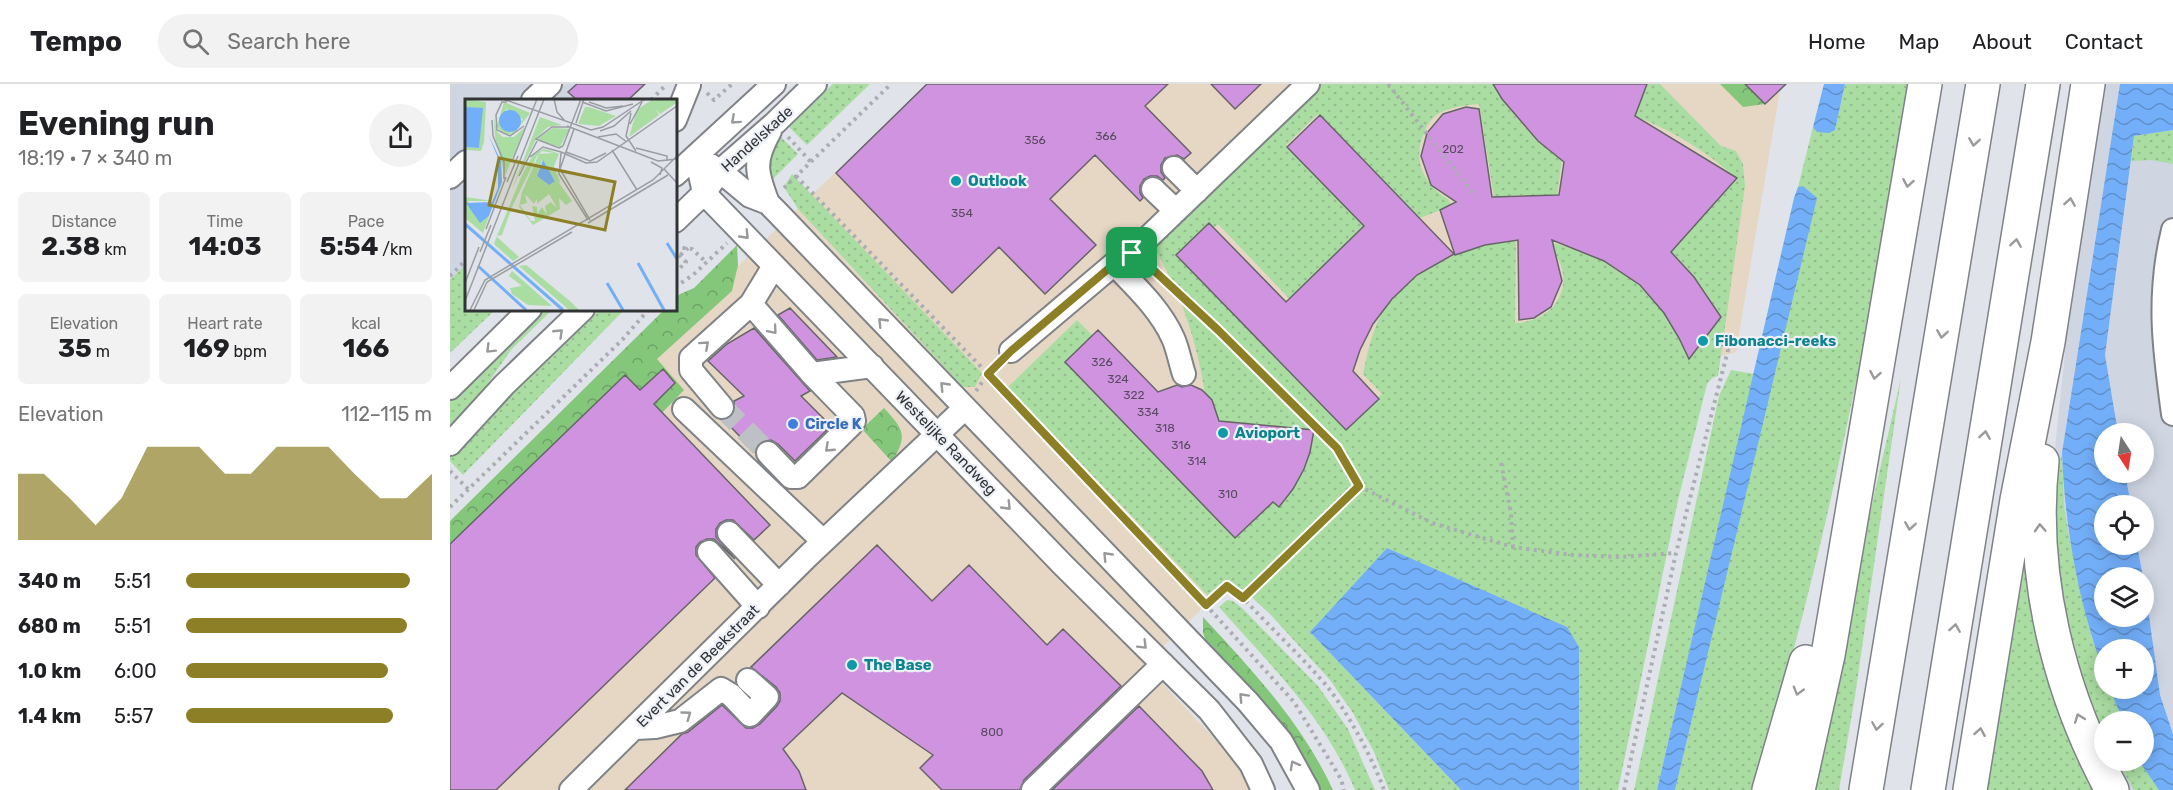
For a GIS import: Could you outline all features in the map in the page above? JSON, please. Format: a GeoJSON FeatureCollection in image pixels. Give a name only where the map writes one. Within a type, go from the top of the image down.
{"type":"FeatureCollection","features":[{"type":"Feature","properties":{"kind":"highway"},"geometry":{"type":"LineString","coordinates":[[1798,790],[1828,655],[1925,84]]}},
{"type":"Feature","properties":{"kind":"highway"},"geometry":{"type":"LineString","coordinates":[[1866,790],[1983,84]]}},
{"type":"Feature","properties":{"kind":"highway"},"geometry":{"type":"LineString","coordinates":[[1928,790],[2043,84]]}},
{"type":"Feature","properties":{"kind":"highway"},"geometry":{"type":"LineString","coordinates":[[1970,790],[2017,500],[2048,342],[2088,84]]}},
{"type":"Feature","properties":{"kind":"highway"},"geometry":{"type":"LineString","coordinates":[[2048,342],[2049,391],[2040,479],[2044,579],[2051,625],[2061,664],[2086,737],[2112,790]]}},
{"type":"Feature","properties":{"kind":"highway"},"geometry":{"type":"LineString","coordinates":[[1768,790],[1855,493]]}},
{"type":"Feature","properties":{"kind":"street"},"geometry":{"type":"LineString","coordinates":[[527,84],[531,99]]}},
{"type":"Feature","properties":{"kind":"street"},"geometry":{"type":"LineString","coordinates":[[532,99],[550,84]]}},
{"type":"Feature","properties":{"kind":"street","name":"Handelskade"},"geometry":{"type":"LineString","coordinates":[[676,174],[774,84]]}},
{"type":"Feature","properties":{"kind":"street","name":"Handelskade"},"geometry":{"type":"LineString","coordinates":[[676,220],[704,193],[720,171],[815,84]]}},
{"type":"Feature","properties":{"kind":"street"},"geometry":{"type":"LineString","coordinates":[[1011,351],[1123,259],[1308,84]]}},
{"type":"Feature","properties":{"kind":"street"},"geometry":{"type":"LineString","coordinates":[[671,99],[694,86]]}},
{"type":"Feature","properties":{"kind":"street"},"geometry":{"type":"LineString","coordinates":[[676,118],[694,86]]}},
{"type":"Feature","properties":{"kind":"street"},"geometry":{"type":"LineString","coordinates":[[775,123],[760,148],[758,162],[758,177],[768,203],[1248,702],[1281,741],[1308,790]]}},
{"type":"Feature","properties":{"kind":"street"},"geometry":{"type":"LineString","coordinates":[[696,156],[720,171],[750,196],[768,203]]}},
{"type":"Feature","properties":{"kind":"street"},"geometry":{"type":"LineString","coordinates":[[696,156],[704,193]]}},
{"type":"Feature","properties":{"kind":"street"},"geometry":{"type":"LineString","coordinates":[[450,177],[465,163]]}},
{"type":"Feature","properties":{"kind":"street"},"geometry":{"type":"LineString","coordinates":[[1174,168],[1197,191]]}},
{"type":"Feature","properties":{"kind":"street"},"geometry":{"type":"LineString","coordinates":[[1153,189],[1176,211]]}},
{"type":"Feature","properties":{"kind":"street","name":"Westelijke Randweg"},"geometry":{"type":"LineString","coordinates":[[704,193],[1063,565],[1216,719],[1251,764],[1263,790]]}},
{"type":"Feature","properties":{"kind":"street"},"geometry":{"type":"LineString","coordinates":[[2173,230],[2166,265],[2162,311],[2173,414]]}},
{"type":"Feature","properties":{"kind":"street"},"geometry":{"type":"LineString","coordinates":[[1123,259],[1173,338],[1184,374]]}},
{"type":"Feature","properties":{"kind":"street"},"geometry":{"type":"LineString","coordinates":[[722,407],[691,370],[691,358],[751,304],[774,266]]}},
{"type":"Feature","properties":{"kind":"street"},"geometry":{"type":"LineString","coordinates":[[751,304],[812,374],[853,416],[854,421],[798,477],[791,477],[768,453]]}},
{"type":"Feature","properties":{"kind":"street"},"geometry":{"type":"LineString","coordinates":[[450,388],[529,310]]}},
{"type":"Feature","properties":{"kind":"street"},"geometry":{"type":"LineString","coordinates":[[450,444],[504,385],[583,310]]}},
{"type":"Feature","properties":{"kind":"street"},"geometry":{"type":"LineString","coordinates":[[812,374],[872,366]]}},
{"type":"Feature","properties":{"kind":"street","name":"Evert van de Beekstraat"},"geometry":{"type":"LineString","coordinates":[[571,790],[823,541],[965,408]]}},
{"type":"Feature","properties":{"kind":"street"},"geometry":{"type":"LineString","coordinates":[[684,409],[823,541]]}},
{"type":"Feature","properties":{"kind":"street"},"geometry":{"type":"LineString","coordinates":[[729,533],[779,585]]}},
{"type":"Feature","properties":{"kind":"street"},"geometry":{"type":"LineString","coordinates":[[709,552],[758,607]]}},
{"type":"Feature","properties":{"kind":"street"},"geometry":{"type":"LineString","coordinates":[[1034,790],[1163,664]]}},
{"type":"Feature","properties":{"kind":"street"},"geometry":{"type":"LineString","coordinates":[[636,728],[655,727],[680,721],[721,689],[740,688]]}},
{"type":"Feature","properties":{"kind":"path"},"geometry":{"type":"LineString","coordinates":[[652,99],[667,84]]}},
{"type":"Feature","properties":{"kind":"path"},"geometry":{"type":"LineString","coordinates":[[694,86],[714,100],[732,84]]}},
{"type":"Feature","properties":{"kind":"path"},"geometry":{"type":"LineString","coordinates":[[891,84],[796,176],[988,374],[1206,605],[1294,702],[1341,779],[1344,790]]}},
{"type":"Feature","properties":{"kind":"path"},"geometry":{"type":"LineString","coordinates":[[1388,84],[1476,197]]}},
{"type":"Feature","properties":{"kind":"path"},"geometry":{"type":"LineString","coordinates":[[676,247],[689,248],[707,263]]}},
{"type":"Feature","properties":{"kind":"path"},"geometry":{"type":"LineString","coordinates":[[676,272],[686,262],[677,257],[689,248]]}},
{"type":"Feature","properties":{"kind":"path"},"geometry":{"type":"LineString","coordinates":[[1123,259],[1147,264],[1218,330],[1337,448],[1359,486],[1432,523],[1513,547],[1573,555],[1619,557],[1676,553]]}},
{"type":"Feature","properties":{"kind":"path"},"geometry":{"type":"LineString","coordinates":[[450,276],[465,261]]}},
{"type":"Feature","properties":{"kind":"path"},"geometry":{"type":"LineString","coordinates":[[450,507],[623,339],[648,310]]}},
{"type":"Feature","properties":{"kind":"path"},"geometry":{"type":"LineString","coordinates":[[1624,790],[1676,553],[1728,350],[1720,341]]}},
{"type":"Feature","properties":{"kind":"path"},"geometry":{"type":"LineString","coordinates":[[965,408],[988,374],[1011,351]]}},
{"type":"Feature","properties":{"kind":"path"},"geometry":{"type":"LineString","coordinates":[[1501,463],[1511,513],[1513,547]]}},
{"type":"Feature","properties":{"kind":"path"},"geometry":{"type":"LineString","coordinates":[[450,471],[469,490]]}},
{"type":"Feature","properties":{"kind":"path"},"geometry":{"type":"LineString","coordinates":[[1243,598],[1359,486]]}},
{"type":"Feature","properties":{"kind":"path"},"geometry":{"type":"LineString","coordinates":[[1206,605],[1227,586],[1243,598],[1326,686],[1350,722],[1384,790]]}},
{"type":"Feature","properties":{"kind":"shaded area"},"geometry":{"type":"Polygon","coordinates":[[[450,84],[645,84],[629,99],[465,99],[465,265],[450,280],[450,84]]]}},
{"type":"Feature","properties":{"kind":"shaded area"},"geometry":{"type":"Polygon","coordinates":[[[927,84],[1781,84],[1736,352],[1350,462],[1145,665],[1246,772],[1252,790],[450,790],[450,544],[927,84]]]}},
{"type":"Feature","properties":{"kind":"shaded area"},"geometry":{"type":"Polygon","coordinates":[[[2102,84],[2173,84],[2173,790],[2128,790],[2118,771],[2154,771],[2154,711],[2094,711],[2094,719],[2070,654],[2048,516],[2077,237],[2102,84]]]}},
{"type":"Feature","properties":{"kind":"green space"},"geometry":{"type":"Polygon","coordinates":[[[833,84],[870,84],[807,145],[789,127],[833,84]]]}},
{"type":"Feature","properties":{"kind":"green space"},"geometry":{"type":"Polygon","coordinates":[[[1319,84],[1494,84],[1507,106],[1523,126],[1562,159],[1557,197],[1519,195],[1494,197],[1479,104],[1458,107],[1438,114],[1429,122],[1425,130],[1419,153],[1420,163],[1427,179],[1440,194],[1449,200],[1451,206],[1420,218],[1318,114],[1286,145],[1381,242],[1305,315],[1218,224],[1192,249],[1356,419],[1382,394],[1363,374],[1374,331],[1386,307],[1406,285],[1434,265],[1481,246],[1516,240],[1515,323],[1532,320],[1545,314],[1555,305],[1561,293],[1563,280],[1561,267],[1555,254],[1544,241],[1594,256],[1632,279],[1663,312],[1690,357],[1721,317],[1695,278],[1663,244],[1686,235],[1736,178],[1688,142],[1635,116],[1646,84],[1660,84],[1721,146],[1736,151],[1743,164],[1745,186],[1718,376],[1712,378],[1707,384],[1678,500],[1618,790],[1579,790],[1579,648],[1310,632],[1461,790],[1389,790],[1374,752],[1353,713],[1330,680],[1270,614],[1244,590],[1228,585],[1221,586],[1210,598],[1008,387],[1077,320],[1161,404],[1207,408],[1200,366],[1189,324],[1173,284],[1153,246],[1319,84]]]}},
{"type":"Feature","properties":{"kind":"green space"},"geometry":{"type":"Polygon","coordinates":[[[1720,84],[1751,84],[1748,87],[1765,104],[1743,107],[1720,84]]]}},
{"type":"Feature","properties":{"kind":"green space"},"geometry":{"type":"Polygon","coordinates":[[[1845,84],[1912,84],[1861,359],[1817,557],[1782,691],[1751,790],[1675,790],[1702,676],[1803,187],[1798,187],[1813,127],[1817,132],[1835,130],[1845,84]]]}},
{"type":"Feature","properties":{"kind":"green space"},"geometry":{"type":"Polygon","coordinates":[[[2173,130],[2173,164],[2151,160],[2131,161],[2134,136],[2173,130]]]}},
{"type":"Feature","properties":{"kind":"green space"},"geometry":{"type":"Polygon","coordinates":[[[780,136],[798,154],[770,182],[769,156],[780,136]]]}},
{"type":"Feature","properties":{"kind":"green space"},"geometry":{"type":"Polygon","coordinates":[[[792,174],[982,373],[975,387],[963,387],[798,209],[784,187],[792,174]]]}},
{"type":"Feature","properties":{"kind":"green space"},"geometry":{"type":"Polygon","coordinates":[[[737,245],[738,265],[732,291],[657,359],[684,390],[660,415],[450,544],[450,521],[664,310],[676,310],[676,298],[680,294],[694,288],[737,245]]]}},
{"type":"Feature","properties":{"kind":"green space"},"geometry":{"type":"Polygon","coordinates":[[[465,265],[465,310],[495,310],[450,353],[450,280],[465,265]]]}},
{"type":"Feature","properties":{"kind":"green space"},"geometry":{"type":"Polygon","coordinates":[[[542,310],[552,310],[511,350],[450,437],[450,399],[542,310]]]}},
{"type":"Feature","properties":{"kind":"green space"},"geometry":{"type":"Polygon","coordinates":[[[600,310],[624,310],[463,475],[450,461],[450,455],[600,310]]]}},
{"type":"Feature","properties":{"kind":"green space"},"geometry":{"type":"Polygon","coordinates":[[[1731,370],[1754,374],[1657,790],[1634,790],[1719,396],[1731,370]]]}},
{"type":"Feature","properties":{"kind":"green space"},"geometry":{"type":"Polygon","coordinates":[[[1901,378],[1855,696],[1839,790],[1806,790],[1901,378]]]}},
{"type":"Feature","properties":{"kind":"green space"},"geometry":{"type":"Polygon","coordinates":[[[884,408],[900,428],[902,439],[892,462],[862,429],[884,408]]]}},
{"type":"Feature","properties":{"kind":"green space"},"geometry":{"type":"Polygon","coordinates":[[[2062,453],[2064,506],[2077,578],[2094,644],[2094,699],[2114,699],[2119,711],[2095,711],[2075,659],[2062,609],[2057,571],[2054,485],[2062,453]]]}},
{"type":"Feature","properties":{"kind":"green space"},"geometry":{"type":"Polygon","coordinates":[[[2029,540],[2094,760],[2094,771],[2097,771],[2103,790],[1987,790],[2029,540]]]}},
{"type":"Feature","properties":{"kind":"green space"},"geometry":{"type":"Polygon","coordinates":[[[1227,600],[1233,601],[1242,608],[1318,686],[1348,729],[1375,790],[1355,790],[1328,738],[1312,715],[1277,671],[1219,607],[1227,600]]]}},
{"type":"Feature","properties":{"kind":"green space"},"geometry":{"type":"Polygon","coordinates":[[[1203,617],[1258,678],[1291,720],[1307,742],[1333,790],[1319,790],[1262,701],[1205,639],[1203,617]]]}},
{"type":"Feature","properties":{"kind":"green space"},"geometry":{"type":"Polygon","coordinates":[[[2123,771],[2146,771],[2159,790],[2134,790],[2123,771]]]}},
{"type":"Feature","properties":{"kind":"water"},"geometry":{"type":"Polygon","coordinates":[[[1824,84],[1845,84],[1835,130],[1829,133],[1817,132],[1813,127],[1824,84]]]}},
{"type":"Feature","properties":{"kind":"water"},"geometry":{"type":"Polygon","coordinates":[[[2120,84],[2173,84],[2173,130],[2134,136],[2105,355],[2116,423],[2094,423],[2094,483],[2127,483],[2129,495],[2094,495],[2094,555],[2139,555],[2141,567],[2094,567],[2094,627],[2151,627],[2152,639],[2094,639],[2094,643],[2074,565],[2066,509],[2062,453],[2120,84]]]}},
{"type":"Feature","properties":{"kind":"water"},"geometry":{"type":"Polygon","coordinates":[[[1803,186],[1817,198],[1675,790],[1657,790],[1794,198],[1798,187],[1803,186]]]}},
{"type":"Feature","properties":{"kind":"water"},"geometry":{"type":"Polygon","coordinates":[[[1387,548],[1567,627],[1579,647],[1579,790],[1461,790],[1310,632],[1387,548]]]}},
{"type":"Feature","properties":{"kind":"water"},"geometry":{"type":"Polygon","coordinates":[[[2154,652],[2160,695],[2173,734],[2173,790],[2159,790],[2146,771],[2154,771],[2154,711],[2119,711],[2114,699],[2154,699],[2154,652]]]}},
{"type":"Feature","properties":{"kind":"building"},"geometry":{"type":"Polygon","coordinates":[[[577,84],[645,84],[629,99],[576,99],[568,92],[577,84]]]}},
{"type":"Feature","properties":{"kind":"building","name":"Outlook"},"geometry":{"type":"Polygon","coordinates":[[[927,84],[1168,84],[1145,106],[1191,153],[1184,159],[1177,155],[1165,158],[1161,165],[1161,172],[1165,178],[1163,180],[1157,176],[1150,176],[1144,179],[1140,186],[1143,198],[1140,201],[1095,155],[1050,199],[1096,245],[1045,294],[999,247],[952,293],[836,173],[927,84]]]}},
{"type":"Feature","properties":{"kind":"building"},"geometry":{"type":"Polygon","coordinates":[[[1211,84],[1261,84],[1235,109],[1211,84]]]}},
{"type":"Feature","properties":{"kind":"building"},"geometry":{"type":"Polygon","coordinates":[[[1493,84],[1647,84],[1635,116],[1737,178],[1671,252],[1694,277],[1721,317],[1689,359],[1664,313],[1640,285],[1604,261],[1552,240],[1562,281],[1551,307],[1534,318],[1519,320],[1518,240],[1485,245],[1455,255],[1440,210],[1456,202],[1431,185],[1421,156],[1427,133],[1443,114],[1466,107],[1479,109],[1492,197],[1559,195],[1564,162],[1538,141],[1502,99],[1493,84]]]}},
{"type":"Feature","properties":{"kind":"building"},"geometry":{"type":"Polygon","coordinates":[[[1745,84],[1786,84],[1765,104],[1745,84]]]}},
{"type":"Feature","properties":{"kind":"building"},"geometry":{"type":"Polygon","coordinates":[[[1320,115],[1454,254],[1417,275],[1392,299],[1373,324],[1353,371],[1379,399],[1346,430],[1176,255],[1209,223],[1286,302],[1364,226],[1287,147],[1320,115]]]}},
{"type":"Feature","properties":{"kind":"building"},"geometry":{"type":"Polygon","coordinates":[[[790,308],[837,357],[817,360],[778,315],[790,308]]]}},
{"type":"Feature","properties":{"kind":"building"},"geometry":{"type":"Polygon","coordinates":[[[754,328],[810,391],[801,396],[831,426],[795,461],[771,440],[759,443],[755,452],[724,420],[730,418],[734,412],[734,401],[744,396],[708,361],[727,344],[754,328]]]}},
{"type":"Feature","properties":{"kind":"building","name":"Avioport"},"geometry":{"type":"Polygon","coordinates":[[[1098,330],[1158,392],[1177,385],[1182,387],[1191,385],[1202,390],[1212,400],[1219,421],[1314,430],[1304,469],[1293,489],[1279,507],[1273,502],[1235,538],[1065,362],[1098,330]]]}},
{"type":"Feature","properties":{"kind":"building"},"geometry":{"type":"Polygon","coordinates":[[[663,369],[675,383],[654,404],[770,525],[754,540],[733,520],[720,523],[716,529],[716,537],[735,559],[714,539],[700,542],[696,547],[696,555],[715,578],[496,790],[450,790],[450,544],[625,375],[640,390],[663,369]]]}},
{"type":"Feature","properties":{"kind":"building"},"geometry":{"type":"Polygon","coordinates":[[[877,545],[932,601],[969,565],[1047,645],[1063,629],[1121,686],[1024,780],[1020,790],[942,790],[920,768],[933,755],[842,693],[783,749],[799,771],[806,790],[625,790],[682,734],[688,732],[722,705],[746,728],[753,728],[760,724],[777,706],[780,693],[751,667],[877,545]]]}},
{"type":"Feature","properties":{"kind":"building"},"geometry":{"type":"Polygon","coordinates":[[[1139,706],[1202,771],[1213,790],[1052,790],[1139,706]]]}},
{"type":"Feature","properties":{"kind":"tunnel"},"geometry":{"type":"LineString","coordinates":[[722,407],[768,453]]}},
{"type":"Feature","properties":{"kind":"place","name":"Outlook"},"geometry":{"type":"Point","coordinates":[956,181]}},
{"type":"Feature","properties":{"kind":"place","name":"Fibonacci-reeks"},"geometry":{"type":"Point","coordinates":[1703,341]}},
{"type":"Feature","properties":{"kind":"place","name":"Circle K"},"geometry":{"type":"Point","coordinates":[793,424]}},
{"type":"Feature","properties":{"kind":"place","name":"Avioport"},"geometry":{"type":"Point","coordinates":[1223,433]}},
{"type":"Feature","properties":{"kind":"place","name":"The Base"},"geometry":{"type":"Point","coordinates":[852,665]}},
{"type":"Feature","properties":{"kind":"route"},"geometry":{"type":"LineString","coordinates":[[1132,253],[1147,264],[1218,330],[1337,448],[1359,486],[1243,598],[1227,586],[1206,605],[988,374],[1011,351],[1114,264],[1132,253]]}}]}
